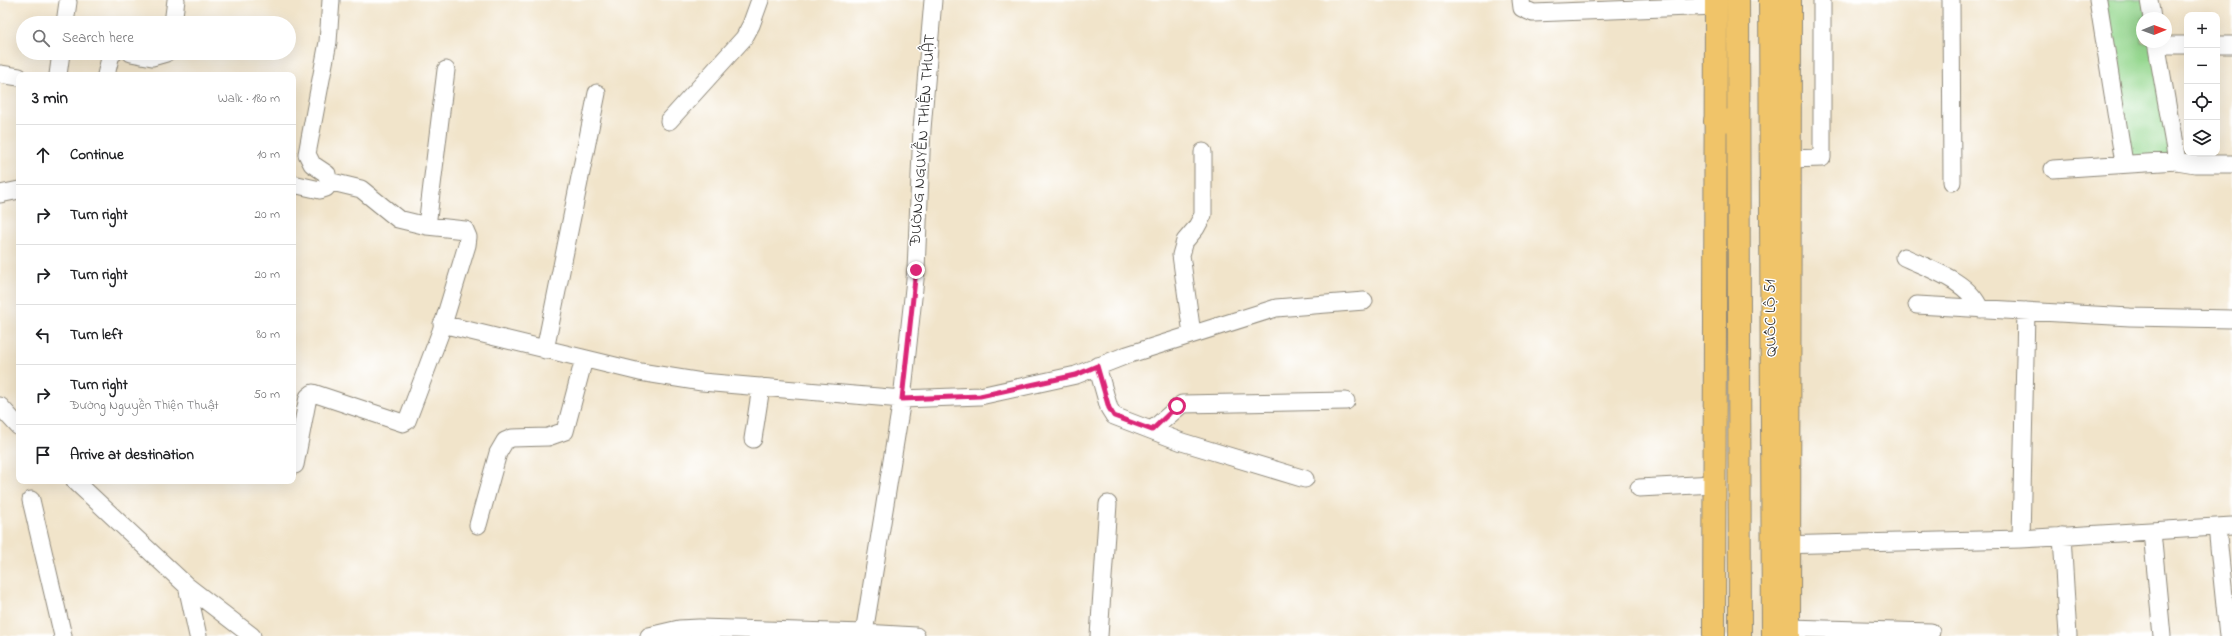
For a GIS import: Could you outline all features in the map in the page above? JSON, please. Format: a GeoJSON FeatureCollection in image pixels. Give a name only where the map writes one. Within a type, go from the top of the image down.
{"type":"FeatureCollection","features":[{"type":"Feature","properties":{"kind":"main road","name":"QUỐC LỘ 51"},"geometry":{"type":"LineString","coordinates":[[1738,0],[1740,636]]}},
{"type":"Feature","properties":{"kind":"main road","name":"QUỐC LỘ 51"},"geometry":{"type":"LineString","coordinates":[[1770,0],[1769,177],[1784,633]]}},
{"type":"Feature","properties":{"kind":"main road","name":"QUỐC LỘ 51"},"geometry":{"type":"LineString","coordinates":[[1781,544],[1789,159],[1790,0]]}},
{"type":"Feature","properties":{"kind":"main road"},"geometry":{"type":"LineString","coordinates":[[1714,636],[1716,3]]}},
{"type":"Feature","properties":{"kind":"main road"},"geometry":{"type":"LineString","coordinates":[[1715,121],[1738,120]]}},
{"type":"Feature","properties":{"kind":"street"},"geometry":{"type":"LineString","coordinates":[[174,16],[176,0]]}},
{"type":"Feature","properties":{"kind":"street"},"geometry":{"type":"LineString","coordinates":[[296,185],[320,190],[326,188],[328,181],[327,174],[312,164],[307,154],[328,42],[331,0]]}},
{"type":"Feature","properties":{"kind":"street"},"geometry":{"type":"LineString","coordinates":[[668,121],[744,38],[751,26],[760,0]]}},
{"type":"Feature","properties":{"kind":"street","name":"ĐƯỜNG NGUYỄN THIỆN THUẬT"},"geometry":{"type":"LineString","coordinates":[[864,635],[902,399],[916,270],[922,129],[933,0]]}},
{"type":"Feature","properties":{"kind":"street"},"geometry":{"type":"LineString","coordinates":[[1522,0],[1522,8],[1533,13],[1716,3]]}},
{"type":"Feature","properties":{"kind":"street"},"geometry":{"type":"LineString","coordinates":[[1789,159],[1822,158],[1822,0]]}},
{"type":"Feature","properties":{"kind":"street"},"geometry":{"type":"LineString","coordinates":[[1951,0],[1952,182]]}},
{"type":"Feature","properties":{"kind":"street"},"geometry":{"type":"LineString","coordinates":[[2098,0],[2124,163]]}},
{"type":"Feature","properties":{"kind":"street"},"geometry":{"type":"LineString","coordinates":[[2149,0],[2151,12]]}},
{"type":"Feature","properties":{"kind":"street"},"geometry":{"type":"LineString","coordinates":[[66,16],[68,2]]}},
{"type":"Feature","properties":{"kind":"street"},"geometry":{"type":"LineString","coordinates":[[2172,44],[2184,45]]}},
{"type":"Feature","properties":{"kind":"street"},"geometry":{"type":"LineString","coordinates":[[2220,45],[2232,45]]}},
{"type":"Feature","properties":{"kind":"street"},"geometry":{"type":"LineString","coordinates":[[2158,48],[2177,160]]}},
{"type":"Feature","properties":{"kind":"street"},"geometry":{"type":"LineString","coordinates":[[58,72],[60,60]]}},
{"type":"Feature","properties":{"kind":"street"},"geometry":{"type":"LineString","coordinates":[[107,72],[110,60]]}},
{"type":"Feature","properties":{"kind":"street"},"geometry":{"type":"LineString","coordinates":[[427,226],[446,70]]}},
{"type":"Feature","properties":{"kind":"street"},"geometry":{"type":"LineString","coordinates":[[0,74],[16,77]]}},
{"type":"Feature","properties":{"kind":"street"},"geometry":{"type":"LineString","coordinates":[[545,350],[597,93]]}},
{"type":"Feature","properties":{"kind":"street"},"geometry":{"type":"LineString","coordinates":[[1192,334],[1182,255],[1185,241],[1196,228],[1203,215],[1203,152]]}},
{"type":"Feature","properties":{"kind":"street"},"geometry":{"type":"LineString","coordinates":[[2054,169],[2177,160],[2195,164],[2232,164]]}},
{"type":"Feature","properties":{"kind":"street"},"geometry":{"type":"LineString","coordinates":[[296,460],[308,397],[313,393],[400,422],[407,421],[442,324],[467,245],[468,236],[465,230],[427,226],[398,219],[361,190],[328,181]]}},
{"type":"Feature","properties":{"kind":"street"},"geometry":{"type":"LineString","coordinates":[[0,194],[16,191]]}},
{"type":"Feature","properties":{"kind":"street"},"geometry":{"type":"LineString","coordinates":[[1904,257],[1954,281],[1976,300],[1980,309]]}},
{"type":"Feature","properties":{"kind":"street"},"geometry":{"type":"LineString","coordinates":[[442,324],[640,372],[702,382],[902,399],[980,396],[1076,375],[1097,366],[1192,334],[1276,308],[1364,301]]}},
{"type":"Feature","properties":{"kind":"street"},"geometry":{"type":"LineString","coordinates":[[1917,305],[2130,317],[2232,319]]}},
{"type":"Feature","properties":{"kind":"street"},"geometry":{"type":"LineString","coordinates":[[2021,539],[2026,311]]}},
{"type":"Feature","properties":{"kind":"street"},"geometry":{"type":"LineString","coordinates":[[478,525],[498,453],[505,441],[512,438],[548,437],[565,431],[584,359]]}},
{"type":"Feature","properties":{"kind":"street"},"geometry":{"type":"LineString","coordinates":[[1097,366],[1109,408],[1114,416],[1230,457],[1305,479]]}},
{"type":"Feature","properties":{"kind":"street"},"geometry":{"type":"LineString","coordinates":[[754,439],[761,387]]}},
{"type":"Feature","properties":{"kind":"street"},"geometry":{"type":"LineString","coordinates":[[1152,430],[1182,404],[1346,401]]}},
{"type":"Feature","properties":{"kind":"street"},"geometry":{"type":"LineString","coordinates":[[0,406],[16,424]]}},
{"type":"Feature","properties":{"kind":"street"},"geometry":{"type":"LineString","coordinates":[[83,484],[94,488],[187,586],[252,636]]}},
{"type":"Feature","properties":{"kind":"street"},"geometry":{"type":"LineString","coordinates":[[1639,488],[1714,484]]}},
{"type":"Feature","properties":{"kind":"street"},"geometry":{"type":"LineString","coordinates":[[31,500],[63,636]]}},
{"type":"Feature","properties":{"kind":"street"},"geometry":{"type":"LineString","coordinates":[[1099,636],[1108,504]]}},
{"type":"Feature","properties":{"kind":"street"},"geometry":{"type":"LineString","coordinates":[[1781,544],[2021,539],[2152,532],[2225,526],[2228,636]]}},
{"type":"Feature","properties":{"kind":"street"},"geometry":{"type":"LineString","coordinates":[[2152,532],[2162,636]]}},
{"type":"Feature","properties":{"kind":"street"},"geometry":{"type":"LineString","coordinates":[[2062,536],[2068,636]]}},
{"type":"Feature","properties":{"kind":"street"},"geometry":{"type":"LineString","coordinates":[[187,586],[198,636]]}},
{"type":"Feature","properties":{"kind":"street"},"geometry":{"type":"LineString","coordinates":[[649,636],[679,629],[699,628],[916,636]]}},
{"type":"Feature","properties":{"kind":"street"},"geometry":{"type":"LineString","coordinates":[[1784,633],[1931,632]]}},
{"type":"Feature","properties":{"kind":"green space"},"geometry":{"type":"Polygon","coordinates":[[[2104,0],[2144,0],[2146,12],[2136,12],[2136,48],[2152,48],[2170,155],[2129,157],[2104,0]]]}},
{"type":"Feature","properties":{"kind":"route"},"geometry":{"type":"LineString","coordinates":[[916,270],[902,399],[980,396],[1076,375],[1097,366],[1109,408],[1114,416],[1152,430],[1177,406]]}}]}
